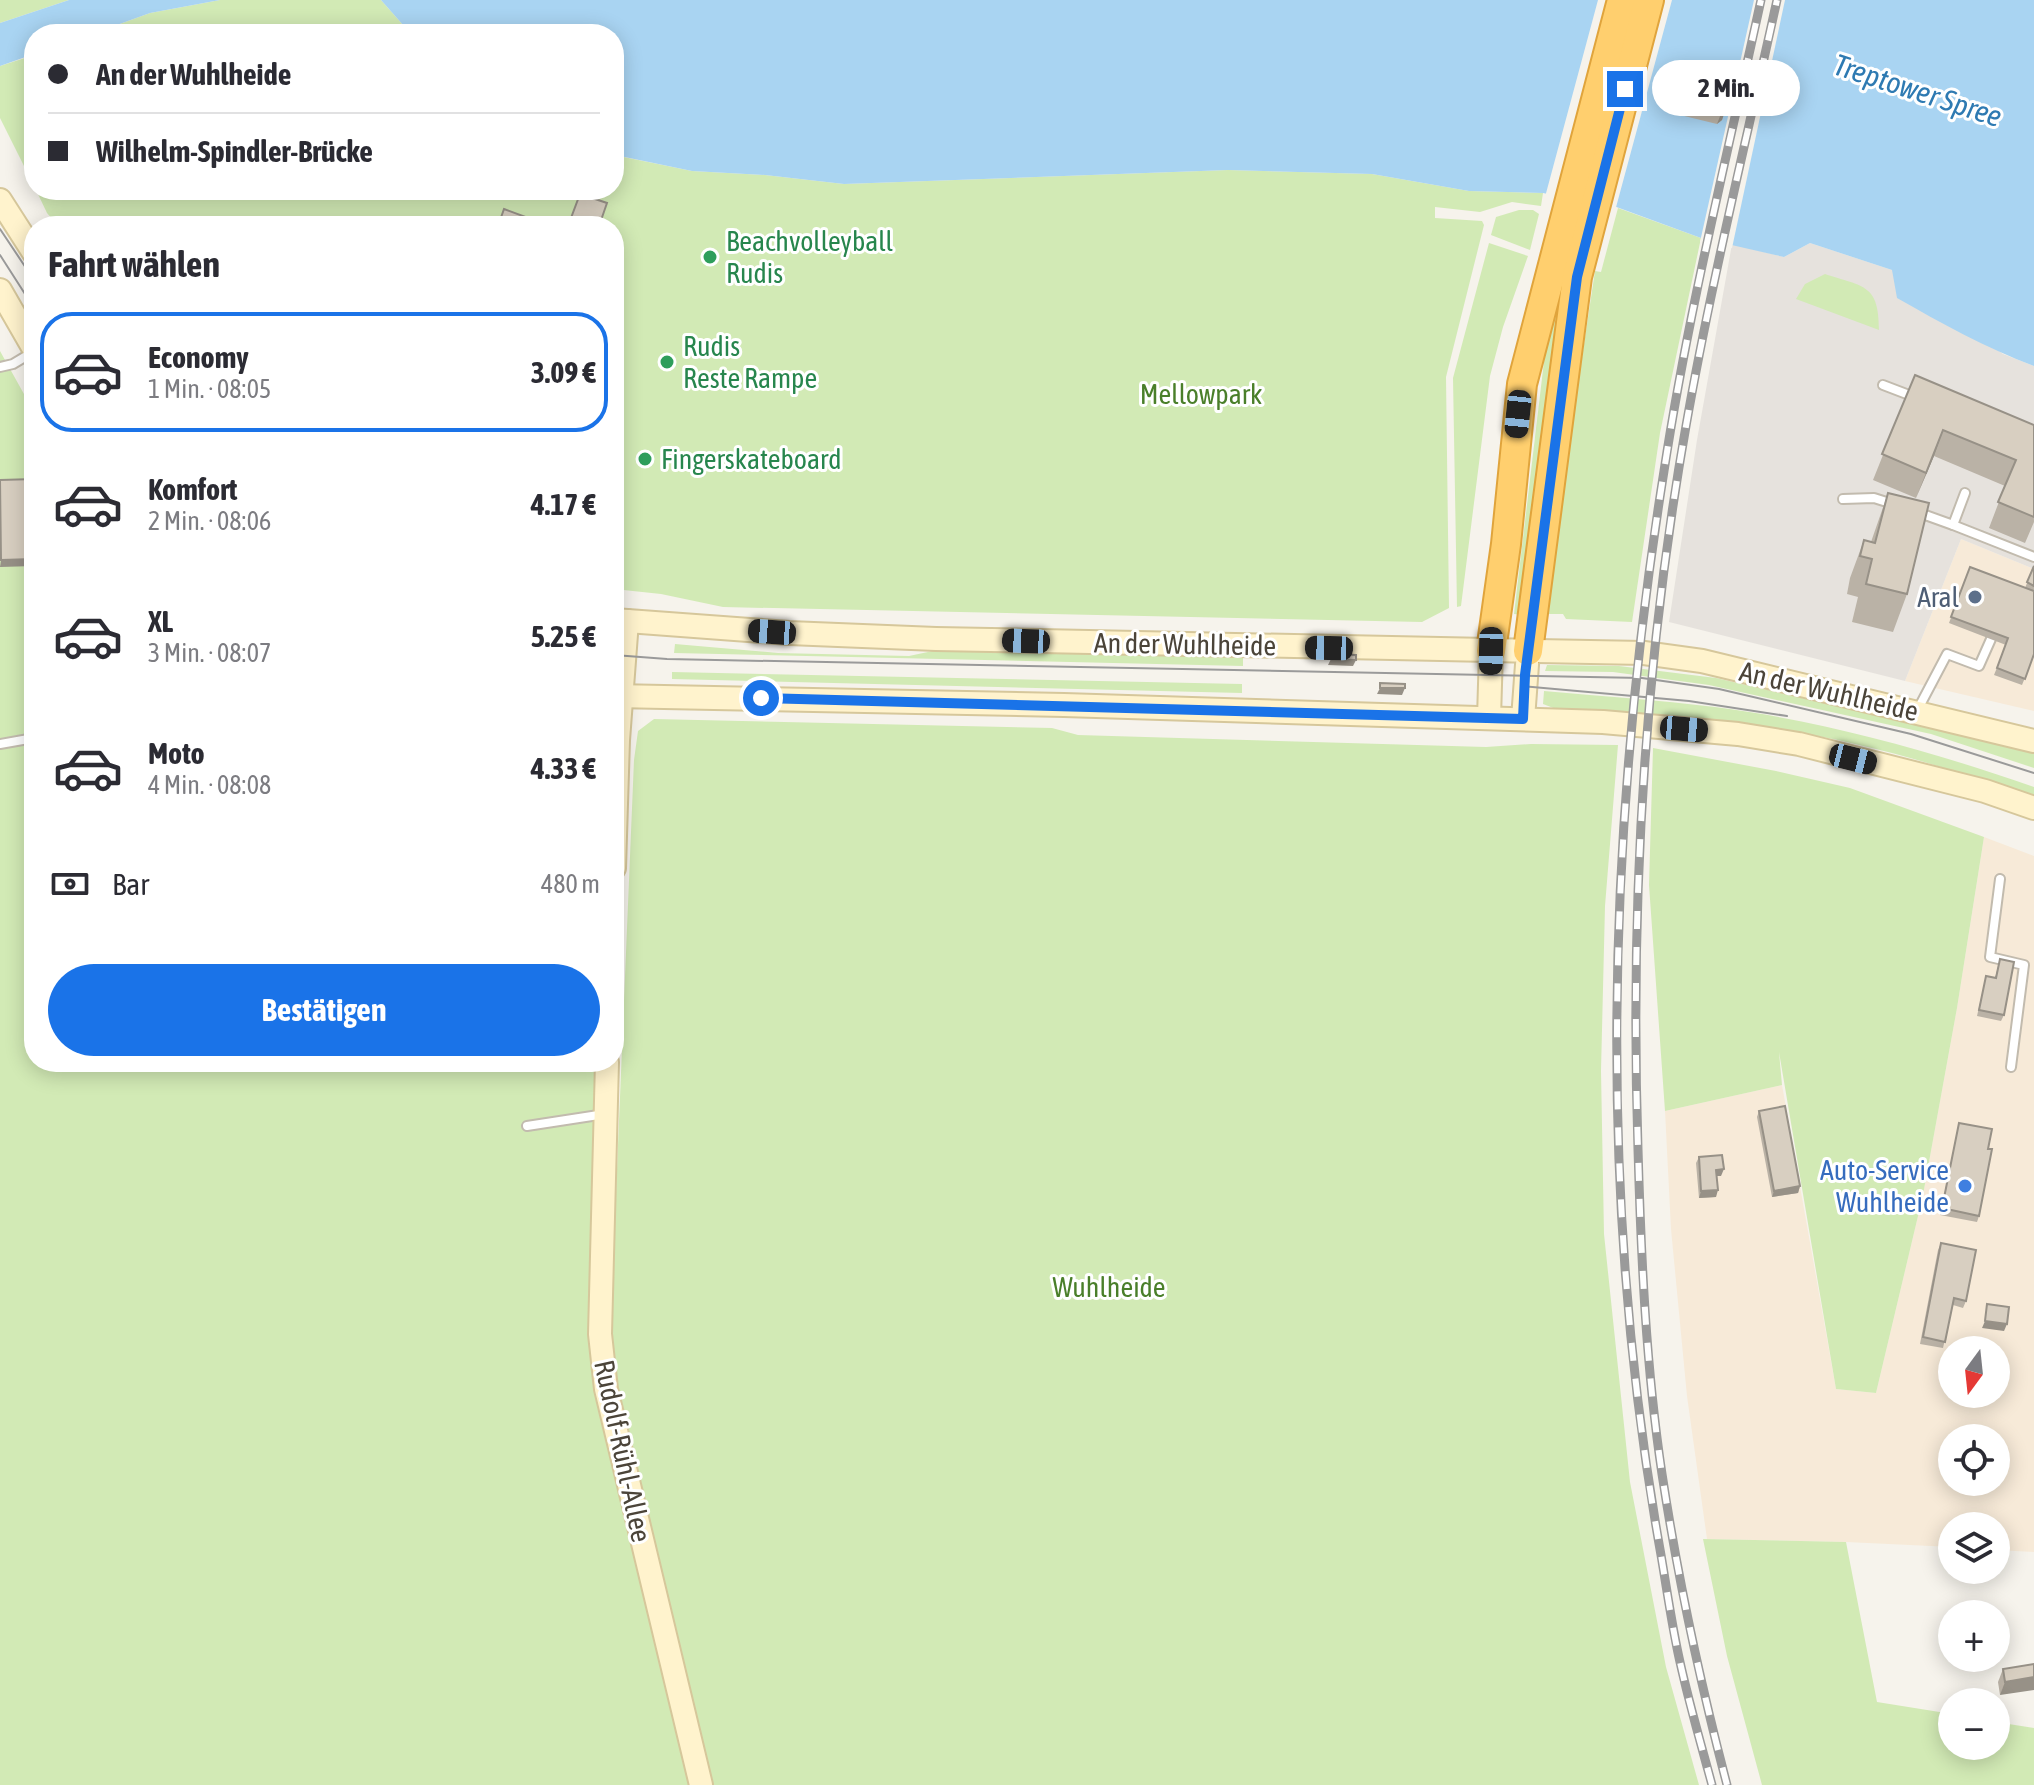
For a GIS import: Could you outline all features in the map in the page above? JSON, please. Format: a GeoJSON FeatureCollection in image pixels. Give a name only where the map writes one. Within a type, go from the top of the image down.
{"type":"FeatureCollection","features":[{"type":"Feature","properties":{"kind":"highway"},"geometry":{"type":"LineString","coordinates":[[1528,651],[1569,323],[1572,235],[1622,0]]}},
{"type":"Feature","properties":{"kind":"highway"},"geometry":{"type":"LineString","coordinates":[[1491,651],[1506,544],[1522,384],[1649,0]]}},
{"type":"Feature","properties":{"kind":"main road"},"geometry":{"type":"LineString","coordinates":[[0,200],[24,237]]}},
{"type":"Feature","properties":{"kind":"main road"},"geometry":{"type":"LineString","coordinates":[[0,290],[24,332]]}},
{"type":"Feature","properties":{"kind":"main road","name":"An der Wuhlheide"},"geometry":{"type":"LineString","coordinates":[[624,621],[848,636],[1644,653],[1702,661],[2034,741]]}},
{"type":"Feature","properties":{"kind":"main road"},"geometry":{"type":"LineString","coordinates":[[1489,718],[1491,651]]}},
{"type":"Feature","properties":{"kind":"main road"},"geometry":{"type":"LineString","coordinates":[[1523,719],[1528,651]]}},
{"type":"Feature","properties":{"kind":"main road","name":"An der Wuhlheide"},"geometry":{"type":"LineString","coordinates":[[624,695],[1603,722],[1754,736],[1799,744],[1985,791],[2034,808]]}},
{"type":"Feature","properties":{"kind":"main road","name":"Rudolf-Rühl-Allee"},"geometry":{"type":"LineString","coordinates":[[607,1072],[601,1358],[701,1785]]}},
{"type":"Feature","properties":{"kind":"lane"},"geometry":{"type":"LineString","coordinates":[[0,367],[24,357]]}},
{"type":"Feature","properties":{"kind":"lane"},"geometry":{"type":"LineString","coordinates":[[1883,385],[1924,401]]}},
{"type":"Feature","properties":{"kind":"lane"},"geometry":{"type":"LineString","coordinates":[[1953,525],[1965,493]]}},
{"type":"Feature","properties":{"kind":"lane"},"geometry":{"type":"LineString","coordinates":[[1843,499],[1874,498],[2034,557]]}},
{"type":"Feature","properties":{"kind":"lane"},"geometry":{"type":"LineString","coordinates":[[1917,711],[1947,654],[1979,666],[1991,639]]}},
{"type":"Feature","properties":{"kind":"lane"},"geometry":{"type":"LineString","coordinates":[[0,744],[24,740]]}},
{"type":"Feature","properties":{"kind":"lane"},"geometry":{"type":"LineString","coordinates":[[2000,879],[1990,957],[2024,965],[2011,1067]]}},
{"type":"Feature","properties":{"kind":"lane"},"geometry":{"type":"LineString","coordinates":[[527,1126],[606,1114]]}},
{"type":"Feature","properties":{"kind":"shaded area"},"geometry":{"type":"Polygon","coordinates":[[[1810,243],[1892,270],[2003,354],[2034,366],[2034,569],[1961,539],[1905,681],[1669,622],[1732,244],[1784,257],[1810,243]]]}},
{"type":"Feature","properties":{"kind":"shaded area"},"geometry":{"type":"Polygon","coordinates":[[[1961,539],[2034,569],[2034,711],[1905,681],[1961,539]]]}},
{"type":"Feature","properties":{"kind":"shaded area"},"geometry":{"type":"Polygon","coordinates":[[[1984,837],[2034,856],[2034,1552],[2010,1551],[2010,1512],[1938,1512],[1938,1546],[1707,1539],[1687,1396],[1671,1229],[1665,1111],[1782,1085],[1836,1389],[1876,1393],[1923,1195],[1984,837]]]}},
{"type":"Feature","properties":{"kind":"green space"},"geometry":{"type":"Polygon","coordinates":[[[0,0],[69,0],[0,23],[0,0]]]}},
{"type":"Feature","properties":{"kind":"green space"},"geometry":{"type":"Polygon","coordinates":[[[220,0],[381,0],[402,24],[120,24],[150,13],[220,0]]]}},
{"type":"Feature","properties":{"kind":"green space"},"geometry":{"type":"Polygon","coordinates":[[[24,58],[24,166],[0,118],[0,66],[24,58]]]}},
{"type":"Feature","properties":{"kind":"green space","name":"Mellowpark"},"geometry":{"type":"Polygon","coordinates":[[[624,157],[692,171],[844,184],[1228,170],[1372,174],[1469,191],[1543,193],[1541,206],[1512,202],[1480,212],[1435,207],[1435,218],[1482,221],[1484,225],[1446,377],[1449,608],[1422,622],[723,607],[624,590],[624,216],[50,216],[41,200],[624,200],[624,157]]]}},
{"type":"Feature","properties":{"kind":"green space"},"geometry":{"type":"Polygon","coordinates":[[[1618,208],[1701,238],[1660,433],[1632,622],[1566,619],[1563,614],[1547,614],[1544,598],[1559,483],[1575,404],[1595,271],[1601,272],[1618,208]]]}},
{"type":"Feature","properties":{"kind":"green space"},"geometry":{"type":"Polygon","coordinates":[[[1519,210],[1533,210],[1539,214],[1530,250],[1491,235],[1496,217],[1519,210]]]}},
{"type":"Feature","properties":{"kind":"green space"},"geometry":{"type":"Polygon","coordinates":[[[1568,239],[1523,615],[1514,614],[1545,353],[1568,239]]]}},
{"type":"Feature","properties":{"kind":"green space"},"geometry":{"type":"Polygon","coordinates":[[[1489,243],[1528,256],[1490,376],[1461,606],[1457,607],[1453,378],[1489,243]]]}},
{"type":"Feature","properties":{"kind":"green space"},"geometry":{"type":"Polygon","coordinates":[[[1825,274],[1859,285],[1872,295],[1879,330],[1796,299],[1805,284],[1825,274]]]}},
{"type":"Feature","properties":{"kind":"green space"},"geometry":{"type":"Polygon","coordinates":[[[0,351],[24,394],[24,1072],[596,1072],[589,1309],[594,1379],[692,1785],[0,1785],[0,351]]]}},
{"type":"Feature","properties":{"kind":"green space"},"geometry":{"type":"Polygon","coordinates":[[[675,644],[778,653],[909,656],[942,649],[1243,657],[1243,666],[674,653],[675,644]]]}},
{"type":"Feature","properties":{"kind":"green space"},"geometry":{"type":"Polygon","coordinates":[[[1547,665],[1619,666],[1716,678],[2034,752],[2034,768],[1931,734],[1709,685],[1613,672],[1545,671],[1547,665]]]}},
{"type":"Feature","properties":{"kind":"green space"},"geometry":{"type":"Polygon","coordinates":[[[672,672],[1242,684],[1242,693],[672,679],[672,672]]]}},
{"type":"Feature","properties":{"kind":"green space"},"geometry":{"type":"Polygon","coordinates":[[[1544,691],[1715,707],[1796,720],[1956,761],[2034,787],[2034,799],[1958,772],[1839,740],[1720,721],[1556,709],[1543,704],[1544,691]]]}},
{"type":"Feature","properties":{"kind":"green space","name":"Wuhlheide"},"geometry":{"type":"Polygon","coordinates":[[[654,719],[1052,728],[1078,735],[1486,747],[1618,745],[1605,906],[1601,1071],[1604,1234],[1630,1482],[1666,1667],[1699,1785],[713,1785],[618,1392],[610,1338],[621,1072],[624,1072],[634,760],[638,731],[654,719]]]}},
{"type":"Feature","properties":{"kind":"green space"},"geometry":{"type":"Polygon","coordinates":[[[1653,748],[1850,788],[1984,837],[1923,1195],[1876,1393],[1836,1389],[1779,1052],[1782,1085],[1665,1111],[1649,885],[1653,748]]]}},
{"type":"Feature","properties":{"kind":"green space"},"geometry":{"type":"Polygon","coordinates":[[[1703,1539],[1846,1542],[1877,1702],[1938,1712],[1938,1760],[2010,1760],[2010,1724],[2034,1728],[2034,1785],[1762,1785],[1727,1656],[1703,1539]]]}},
{"type":"Feature","properties":{"kind":"water"},"geometry":{"type":"Polygon","coordinates":[[[69,0],[220,0],[150,13],[120,24],[24,24],[24,58],[0,66],[0,23],[69,0]]]}},
{"type":"Feature","properties":{"kind":"water","name":"Treptower Spree"},"geometry":{"type":"Polygon","coordinates":[[[381,0],[2034,0],[2034,366],[1981,343],[1897,298],[1892,270],[1810,243],[1784,257],[1701,238],[1581,194],[1562,197],[1543,193],[1469,191],[1372,174],[1228,170],[844,184],[692,171],[624,157],[624,24],[402,24],[381,0]]]}},
{"type":"Feature","properties":{"kind":"pier"},"geometry":{"type":"Polygon","coordinates":[[[1598,0],[1672,0],[1615,211],[1580,198],[1562,201],[1545,197],[1598,0]]]}},
{"type":"Feature","properties":{"kind":"pier"},"geometry":{"type":"Polygon","coordinates":[[[1754,0],[1785,0],[1732,248],[1700,242],[1754,0]]]}},
{"type":"Feature","properties":{"kind":"building"},"geometry":{"type":"Polygon","coordinates":[[[1683,90],[1725,100],[1727,106],[1722,111],[1681,101],[1683,90]]]}},
{"type":"Feature","properties":{"kind":"building"},"geometry":{"type":"Polygon","coordinates":[[[578,200],[607,203],[602,216],[572,216],[578,200]]]}},
{"type":"Feature","properties":{"kind":"building"},"geometry":{"type":"Polygon","coordinates":[[[504,209],[523,216],[502,216],[504,209]]]}},
{"type":"Feature","properties":{"kind":"building"},"geometry":{"type":"Polygon","coordinates":[[[1915,375],[2034,425],[2034,517],[1998,502],[2016,460],[1943,430],[1926,473],[1882,454],[1915,375]]]}},
{"type":"Feature","properties":{"kind":"building"},"geometry":{"type":"Polygon","coordinates":[[[24,479],[24,559],[1,560],[0,480],[24,479]]]}},
{"type":"Feature","properties":{"kind":"building"},"geometry":{"type":"Polygon","coordinates":[[[1888,493],[1929,503],[1907,594],[1866,584],[1872,559],[1860,556],[1864,540],[1875,543],[1888,493]]]}},
{"type":"Feature","properties":{"kind":"building"},"geometry":{"type":"Polygon","coordinates":[[[2034,566],[2034,586],[2027,582],[2034,566]]]}},
{"type":"Feature","properties":{"kind":"building"},"geometry":{"type":"Polygon","coordinates":[[[1970,567],[2034,591],[2034,654],[2025,679],[1997,668],[2008,638],[1951,617],[1970,567]]]}},
{"type":"Feature","properties":{"kind":"building"},"geometry":{"type":"Polygon","coordinates":[[[1331,654],[1356,655],[1356,660],[1331,659],[1331,654]]]}},
{"type":"Feature","properties":{"kind":"building"},"geometry":{"type":"Polygon","coordinates":[[[1380,683],[1405,684],[1405,688],[1380,688],[1380,683]]]}},
{"type":"Feature","properties":{"kind":"building"},"geometry":{"type":"Polygon","coordinates":[[[2000,959],[2014,962],[2004,1015],[1979,1010],[1986,976],[1996,978],[2000,959]]]}},
{"type":"Feature","properties":{"kind":"building"},"geometry":{"type":"Polygon","coordinates":[[[1785,1106],[1800,1186],[1774,1191],[1759,1111],[1785,1106]]]}},
{"type":"Feature","properties":{"kind":"building","name":"Auto-Service Wuhlheide"},"geometry":{"type":"Polygon","coordinates":[[[1959,1123],[1992,1129],[1988,1149],[1992,1149],[1979,1216],[1942,1208],[1959,1123]]]}},
{"type":"Feature","properties":{"kind":"building"},"geometry":{"type":"Polygon","coordinates":[[[1722,1155],[1724,1169],[1716,1170],[1718,1190],[1701,1191],[1699,1157],[1722,1155]]]}},
{"type":"Feature","properties":{"kind":"building"},"geometry":{"type":"Polygon","coordinates":[[[1941,1243],[1976,1250],[1966,1301],[1954,1298],[1946,1336],[1938,1336],[1938,1340],[1923,1337],[1941,1243]]]}},
{"type":"Feature","properties":{"kind":"building"},"geometry":{"type":"Polygon","coordinates":[[[1987,1304],[2009,1307],[2007,1324],[1985,1321],[1987,1304]]]}},
{"type":"Feature","properties":{"kind":"building"},"geometry":{"type":"Polygon","coordinates":[[[2034,1664],[2034,1677],[2005,1682],[2003,1672],[2010,1672],[2010,1668],[2034,1664]]]}},
{"type":"Feature","properties":{"kind":"tram line"},"geometry":{"type":"LineString","coordinates":[[0,229],[24,265]]}},
{"type":"Feature","properties":{"kind":"tram line"},"geometry":{"type":"LineString","coordinates":[[0,255],[24,292]]}},
{"type":"Feature","properties":{"kind":"tram line"},"geometry":{"type":"LineString","coordinates":[[624,656],[1642,678],[1719,689],[1911,734],[2034,773]]}},
{"type":"Feature","properties":{"kind":"tram line"},"geometry":{"type":"LineString","coordinates":[[1521,686],[1689,701],[1787,716]]}},
{"type":"Feature","properties":{"kind":"railway"},"geometry":{"type":"LineString","coordinates":[[1712,1785],[1674,1635],[1640,1421],[1626,1285],[1619,1149],[1617,1013],[1621,877],[1630,741],[1664,471],[1684,353],[1761,0]]}},
{"type":"Feature","properties":{"kind":"railway"},"geometry":{"type":"LineString","coordinates":[[1727,1785],[1682,1591],[1652,1393],[1638,1149],[1636,967],[1650,696],[1672,515],[1706,319],[1777,0]]}},
{"type":"Feature","properties":{"kind":"place","name":"Beachvolleyball Rudis"},"geometry":{"type":"Point","coordinates":[710,257]}},
{"type":"Feature","properties":{"kind":"place","name":"Rudis Reste Rampe"},"geometry":{"type":"Point","coordinates":[667,362]}},
{"type":"Feature","properties":{"kind":"place","name":"Fingerskateboard"},"geometry":{"type":"Point","coordinates":[645,459]}},
{"type":"Feature","properties":{"kind":"place","name":"Aral"},"geometry":{"type":"Point","coordinates":[1975,597]}},
{"type":"Feature","properties":{"kind":"place","name":"Auto-Service Wuhlheide"},"geometry":{"type":"Point","coordinates":[1965,1186]}},
{"type":"Feature","properties":{"kind":"route"},"geometry":{"type":"LineString","coordinates":[[761,698],[1523,719],[1525,675],[1569,323],[1585,239],[1625,89]]}}]}
